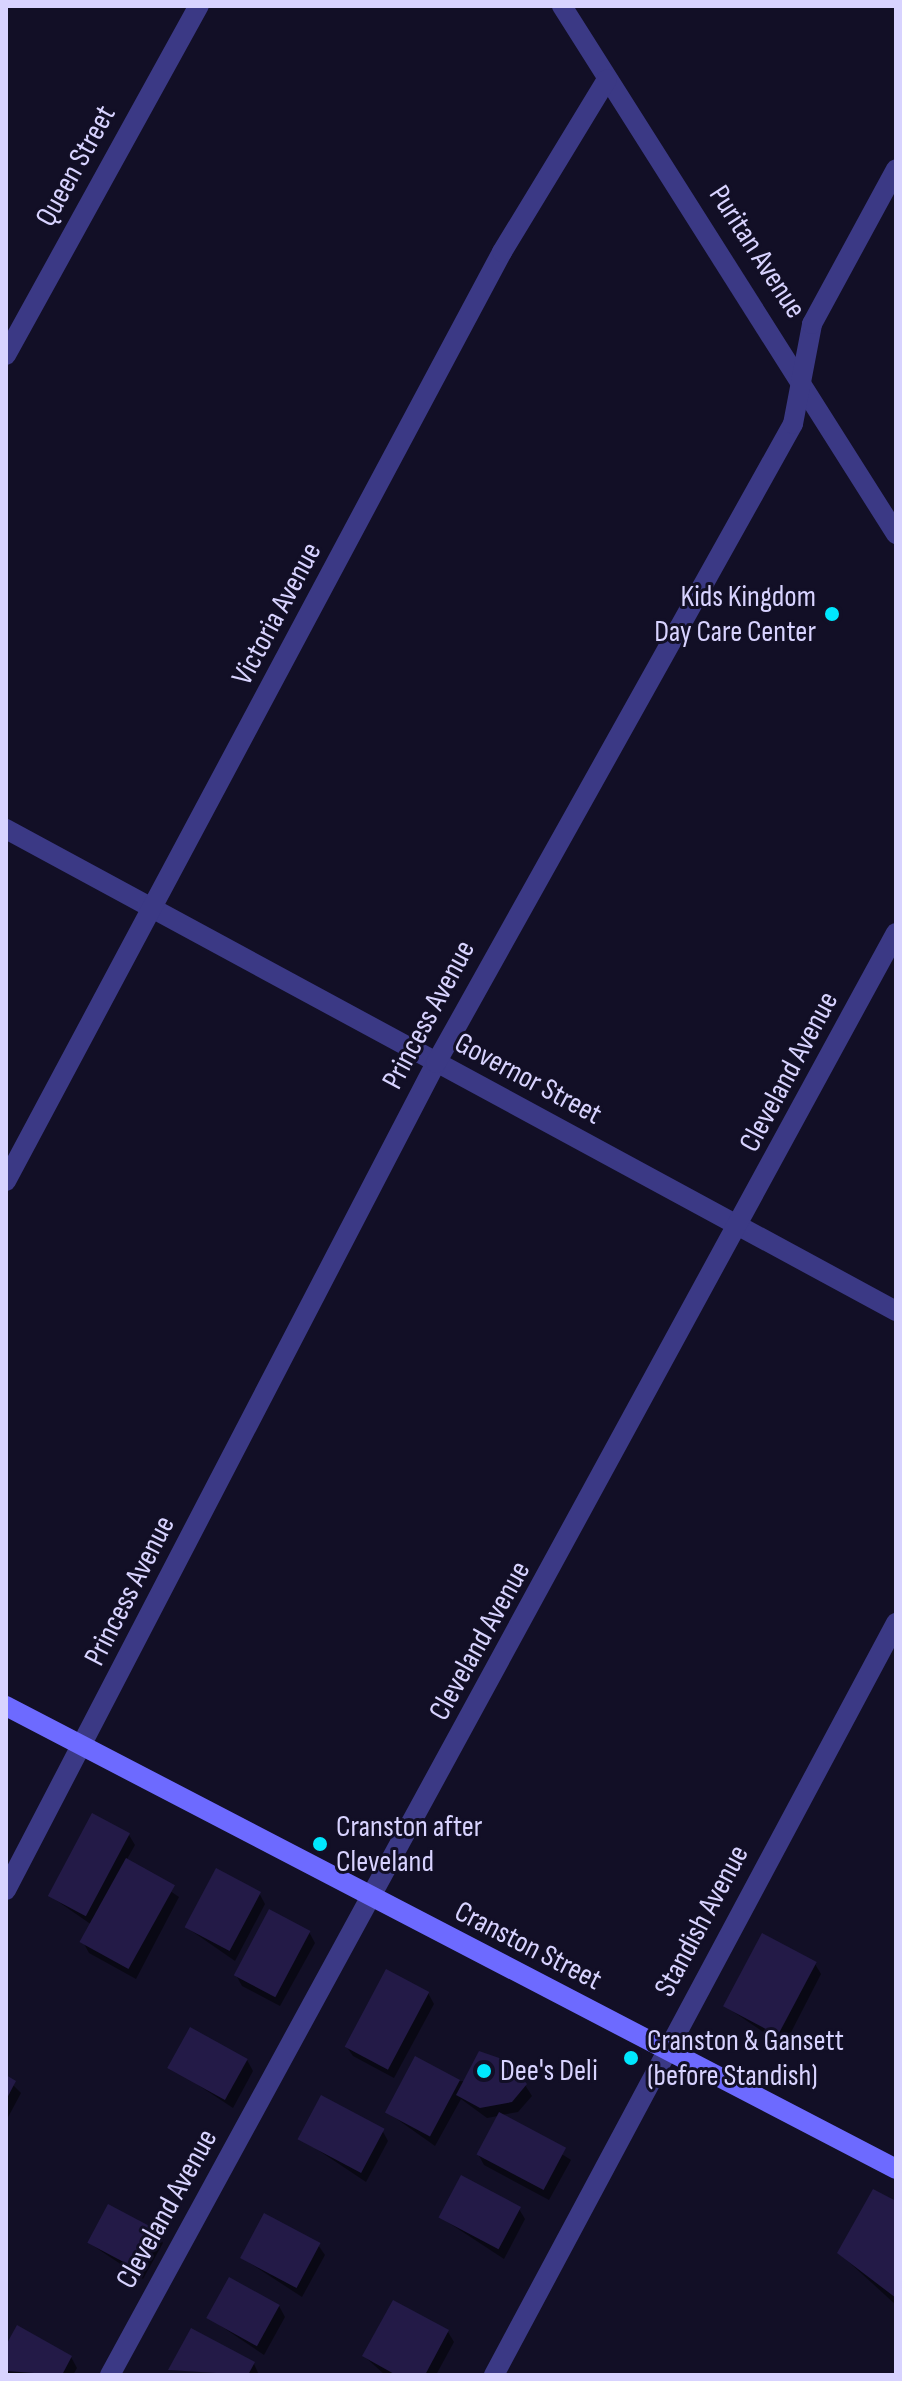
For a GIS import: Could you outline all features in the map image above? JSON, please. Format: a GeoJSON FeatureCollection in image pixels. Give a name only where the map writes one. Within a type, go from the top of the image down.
{"type":"FeatureCollection","features":[{"type":"Feature","properties":{"kind":"main road","name":"Cranston Street"},"geometry":{"type":"LineString","coordinates":[[6,1706],[372,1900],[896,2169]]}},
{"type":"Feature","properties":{"kind":"street","name":"Queen Street"},"geometry":{"type":"LineString","coordinates":[[6,355],[199,6]]}},
{"type":"Feature","properties":{"kind":"street","name":"Puritan Avenue"},"geometry":{"type":"LineString","coordinates":[[562,6],[802,375],[896,534]]}},
{"type":"Feature","properties":{"kind":"street","name":"Victoria Avenue"},"geometry":{"type":"LineString","coordinates":[[6,1181],[502,252],[607,79]]}},
{"type":"Feature","properties":{"kind":"street","name":"Princess Avenue"},"geometry":{"type":"LineString","coordinates":[[6,1890],[436,1063],[793,424],[812,324],[896,169]]}},
{"type":"Feature","properties":{"kind":"street","name":"Governor Street"},"geometry":{"type":"LineString","coordinates":[[6,829],[896,1311]]}},
{"type":"Feature","properties":{"kind":"street","name":"Cleveland Avenue"},"geometry":{"type":"LineString","coordinates":[[110,2375],[741,1228],[896,933]]}},
{"type":"Feature","properties":{"kind":"street","name":"Standish Avenue"},"geometry":{"type":"LineString","coordinates":[[494,2375],[896,1623]]}},
{"type":"Feature","properties":{"kind":"building"},"geometry":{"type":"Polygon","coordinates":[[[92,1813],[130,1833],[86,1916],[48,1896],[92,1813]]]}},
{"type":"Feature","properties":{"kind":"building"},"geometry":{"type":"Polygon","coordinates":[[[126,1858],[175,1885],[128,1969],[79,1942],[126,1858]]]}},
{"type":"Feature","properties":{"kind":"building"},"geometry":{"type":"Polygon","coordinates":[[[216,1868],[261,1892],[230,1951],[185,1927],[216,1868]]]}},
{"type":"Feature","properties":{"kind":"building"},"geometry":{"type":"Polygon","coordinates":[[[269,1909],[310,1931],[275,1997],[234,1975],[269,1909]]]}},
{"type":"Feature","properties":{"kind":"building"},"geometry":{"type":"Polygon","coordinates":[[[762,1933],[817,1962],[778,2035],[723,2006],[762,1933]]]}},
{"type":"Feature","properties":{"kind":"building"},"geometry":{"type":"Polygon","coordinates":[[[386,1969],[429,1992],[388,2070],[345,2047],[386,1969]]]}},
{"type":"Feature","properties":{"kind":"building"},"geometry":{"type":"Polygon","coordinates":[[[190,2027],[248,2059],[225,2100],[167,2068],[190,2027]]]}},
{"type":"Feature","properties":{"kind":"building"},"geometry":{"type":"Polygon","coordinates":[[[479,2051],[505,2060],[527,2084],[512,2102],[480,2108],[456,2095],[479,2051]]]}},
{"type":"Feature","properties":{"kind":"building"},"geometry":{"type":"Polygon","coordinates":[[[415,2056],[460,2080],[430,2136],[385,2113],[415,2056]]]}},
{"type":"Feature","properties":{"kind":"building"},"geometry":{"type":"Polygon","coordinates":[[[6,2075],[16,2081],[6,2100],[6,2075]]]}},
{"type":"Feature","properties":{"kind":"building"},"geometry":{"type":"Polygon","coordinates":[[[321,2095],[385,2129],[361,2173],[298,2139],[321,2095]]]}},
{"type":"Feature","properties":{"kind":"building"},"geometry":{"type":"Polygon","coordinates":[[[499,2112],[566,2148],[544,2190],[476,2154],[499,2112]]]}},
{"type":"Feature","properties":{"kind":"building"},"geometry":{"type":"Polygon","coordinates":[[[461,2175],[521,2207],[499,2249],[438,2217],[461,2175]]]}},
{"type":"Feature","properties":{"kind":"building"},"geometry":{"type":"Polygon","coordinates":[[[873,2189],[896,2201],[896,2298],[837,2253],[873,2189]]]}},
{"type":"Feature","properties":{"kind":"building"},"geometry":{"type":"Polygon","coordinates":[[[108,2204],[158,2231],[138,2270],[87,2243],[108,2204]]]}},
{"type":"Feature","properties":{"kind":"building"},"geometry":{"type":"Polygon","coordinates":[[[264,2213],[321,2243],[297,2288],[240,2258],[264,2213]]]}},
{"type":"Feature","properties":{"kind":"building"},"geometry":{"type":"Polygon","coordinates":[[[229,2277],[280,2305],[257,2346],[206,2318],[229,2277]]]}},
{"type":"Feature","properties":{"kind":"building"},"geometry":{"type":"Polygon","coordinates":[[[393,2300],[449,2330],[425,2375],[396,2375],[362,2356],[393,2300]]]}},
{"type":"Feature","properties":{"kind":"building"},"geometry":{"type":"Polygon","coordinates":[[[17,2325],[72,2356],[62,2375],[6,2371],[6,2345],[17,2325]]]}},
{"type":"Feature","properties":{"kind":"building"},"geometry":{"type":"Polygon","coordinates":[[[191,2328],[255,2362],[248,2375],[168,2370],[191,2328]]]}},
{"type":"Feature","properties":{"kind":"place","name":"Kids Kingdom Day Care Center"},"geometry":{"type":"Point","coordinates":[832,614]}},
{"type":"Feature","properties":{"kind":"place","name":"Cranston after Cleveland"},"geometry":{"type":"Point","coordinates":[320,1844]}},
{"type":"Feature","properties":{"kind":"place","name":"Cranston & Gansett (before Standish)"},"geometry":{"type":"Point","coordinates":[631,2058]}},
{"type":"Feature","properties":{"kind":"place","name":"Dee's Deli"},"geometry":{"type":"Point","coordinates":[484,2071]}}]}
